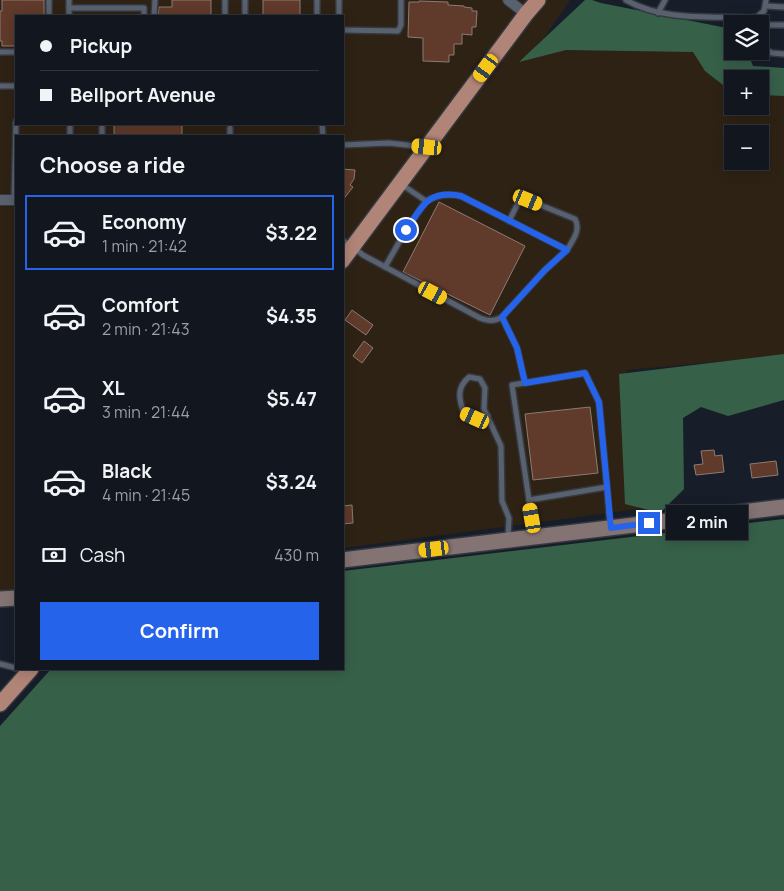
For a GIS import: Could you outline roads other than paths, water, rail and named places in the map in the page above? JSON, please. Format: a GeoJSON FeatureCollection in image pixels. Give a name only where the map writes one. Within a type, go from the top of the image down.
{"type":"FeatureCollection","features":[{"type":"Feature","properties":{"kind":"main road"},"geometry":{"type":"LineString","coordinates":[[344,255],[348,243],[400,183],[538,0]]}},
{"type":"Feature","properties":{"kind":"main road"},"geometry":{"type":"LineString","coordinates":[[344,560],[784,507]]}},
{"type":"Feature","properties":{"kind":"main road"},"geometry":{"type":"LineString","coordinates":[[0,599],[15,598]]}},
{"type":"Feature","properties":{"kind":"main road"},"geometry":{"type":"LineString","coordinates":[[0,704],[22,670]]}},
{"type":"Feature","properties":{"kind":"street"},"geometry":{"type":"LineString","coordinates":[[508,0],[526,14]]}},
{"type":"Feature","properties":{"kind":"street"},"geometry":{"type":"LineString","coordinates":[[0,200],[15,200]]}},
{"type":"Feature","properties":{"kind":"lane"},"geometry":{"type":"LineString","coordinates":[[49,0],[49,15]]}},
{"type":"Feature","properties":{"kind":"lane"},"geometry":{"type":"LineString","coordinates":[[69,0],[69,15]]}},
{"type":"Feature","properties":{"kind":"lane"},"geometry":{"type":"LineString","coordinates":[[154,15],[155,0]]}},
{"type":"Feature","properties":{"kind":"lane"},"geometry":{"type":"LineString","coordinates":[[225,0],[225,15]]}},
{"type":"Feature","properties":{"kind":"lane"},"geometry":{"type":"LineString","coordinates":[[245,0],[245,15]]}},
{"type":"Feature","properties":{"kind":"lane"},"geometry":{"type":"LineString","coordinates":[[317,0],[317,15]]}},
{"type":"Feature","properties":{"kind":"lane"},"geometry":{"type":"LineString","coordinates":[[339,0],[339,15]]}},
{"type":"Feature","properties":{"kind":"lane"},"geometry":{"type":"LineString","coordinates":[[344,30],[398,31],[400,29],[401,0]]}},
{"type":"Feature","properties":{"kind":"lane"},"geometry":{"type":"LineString","coordinates":[[626,0],[658,13],[724,17]]}},
{"type":"Feature","properties":{"kind":"lane"},"geometry":{"type":"LineString","coordinates":[[658,13],[665,0]]}},
{"type":"Feature","properties":{"kind":"lane"},"geometry":{"type":"LineString","coordinates":[[759,15],[764,11],[766,3],[784,7]]}},
{"type":"Feature","properties":{"kind":"lane"},"geometry":{"type":"LineString","coordinates":[[69,8],[144,8],[144,15]]}},
{"type":"Feature","properties":{"kind":"lane"},"geometry":{"type":"LineString","coordinates":[[769,24],[784,25]]}},
{"type":"Feature","properties":{"kind":"lane"},"geometry":{"type":"LineString","coordinates":[[0,52],[15,52]]}},
{"type":"Feature","properties":{"kind":"lane"},"geometry":{"type":"LineString","coordinates":[[769,52],[772,54],[784,54]]}},
{"type":"Feature","properties":{"kind":"lane"},"geometry":{"type":"LineString","coordinates":[[0,86],[15,86]]}},
{"type":"Feature","properties":{"kind":"lane"},"geometry":{"type":"LineString","coordinates":[[230,128],[230,135]]}},
{"type":"Feature","properties":{"kind":"lane"},"geometry":{"type":"LineString","coordinates":[[344,145],[389,143],[427,147]]}},
{"type":"Feature","properties":{"kind":"lane"},"geometry":{"type":"LineString","coordinates":[[400,183],[426,201]]}},
{"type":"Feature","properties":{"kind":"lane"},"geometry":{"type":"LineString","coordinates":[[385,267],[406,230],[426,201],[436,196],[452,194],[461,196],[567,250]]}},
{"type":"Feature","properties":{"kind":"lane"},"geometry":{"type":"LineString","coordinates":[[348,243],[363,255],[480,318],[496,320],[502,317],[545,270],[567,250],[578,224],[574,218],[524,199],[519,201],[509,221]]}},
{"type":"Feature","properties":{"kind":"lane"},"geometry":{"type":"LineString","coordinates":[[502,317],[517,348],[525,383]]}},
{"type":"Feature","properties":{"kind":"lane"},"geometry":{"type":"LineString","coordinates":[[535,537],[512,385],[585,373],[599,402],[611,528]]}},
{"type":"Feature","properties":{"kind":"lane"},"geometry":{"type":"LineString","coordinates":[[488,416],[475,418],[464,414],[459,400],[460,390],[469,377],[480,379],[485,388],[484,409],[488,416],[501,446],[502,501],[509,518],[508,541]]}},
{"type":"Feature","properties":{"kind":"lane"},"geometry":{"type":"LineString","coordinates":[[529,500],[607,487]]}},
{"type":"Feature","properties":{"kind":"lane"},"geometry":{"type":"LineString","coordinates":[[0,664],[15,667]]}}]}
